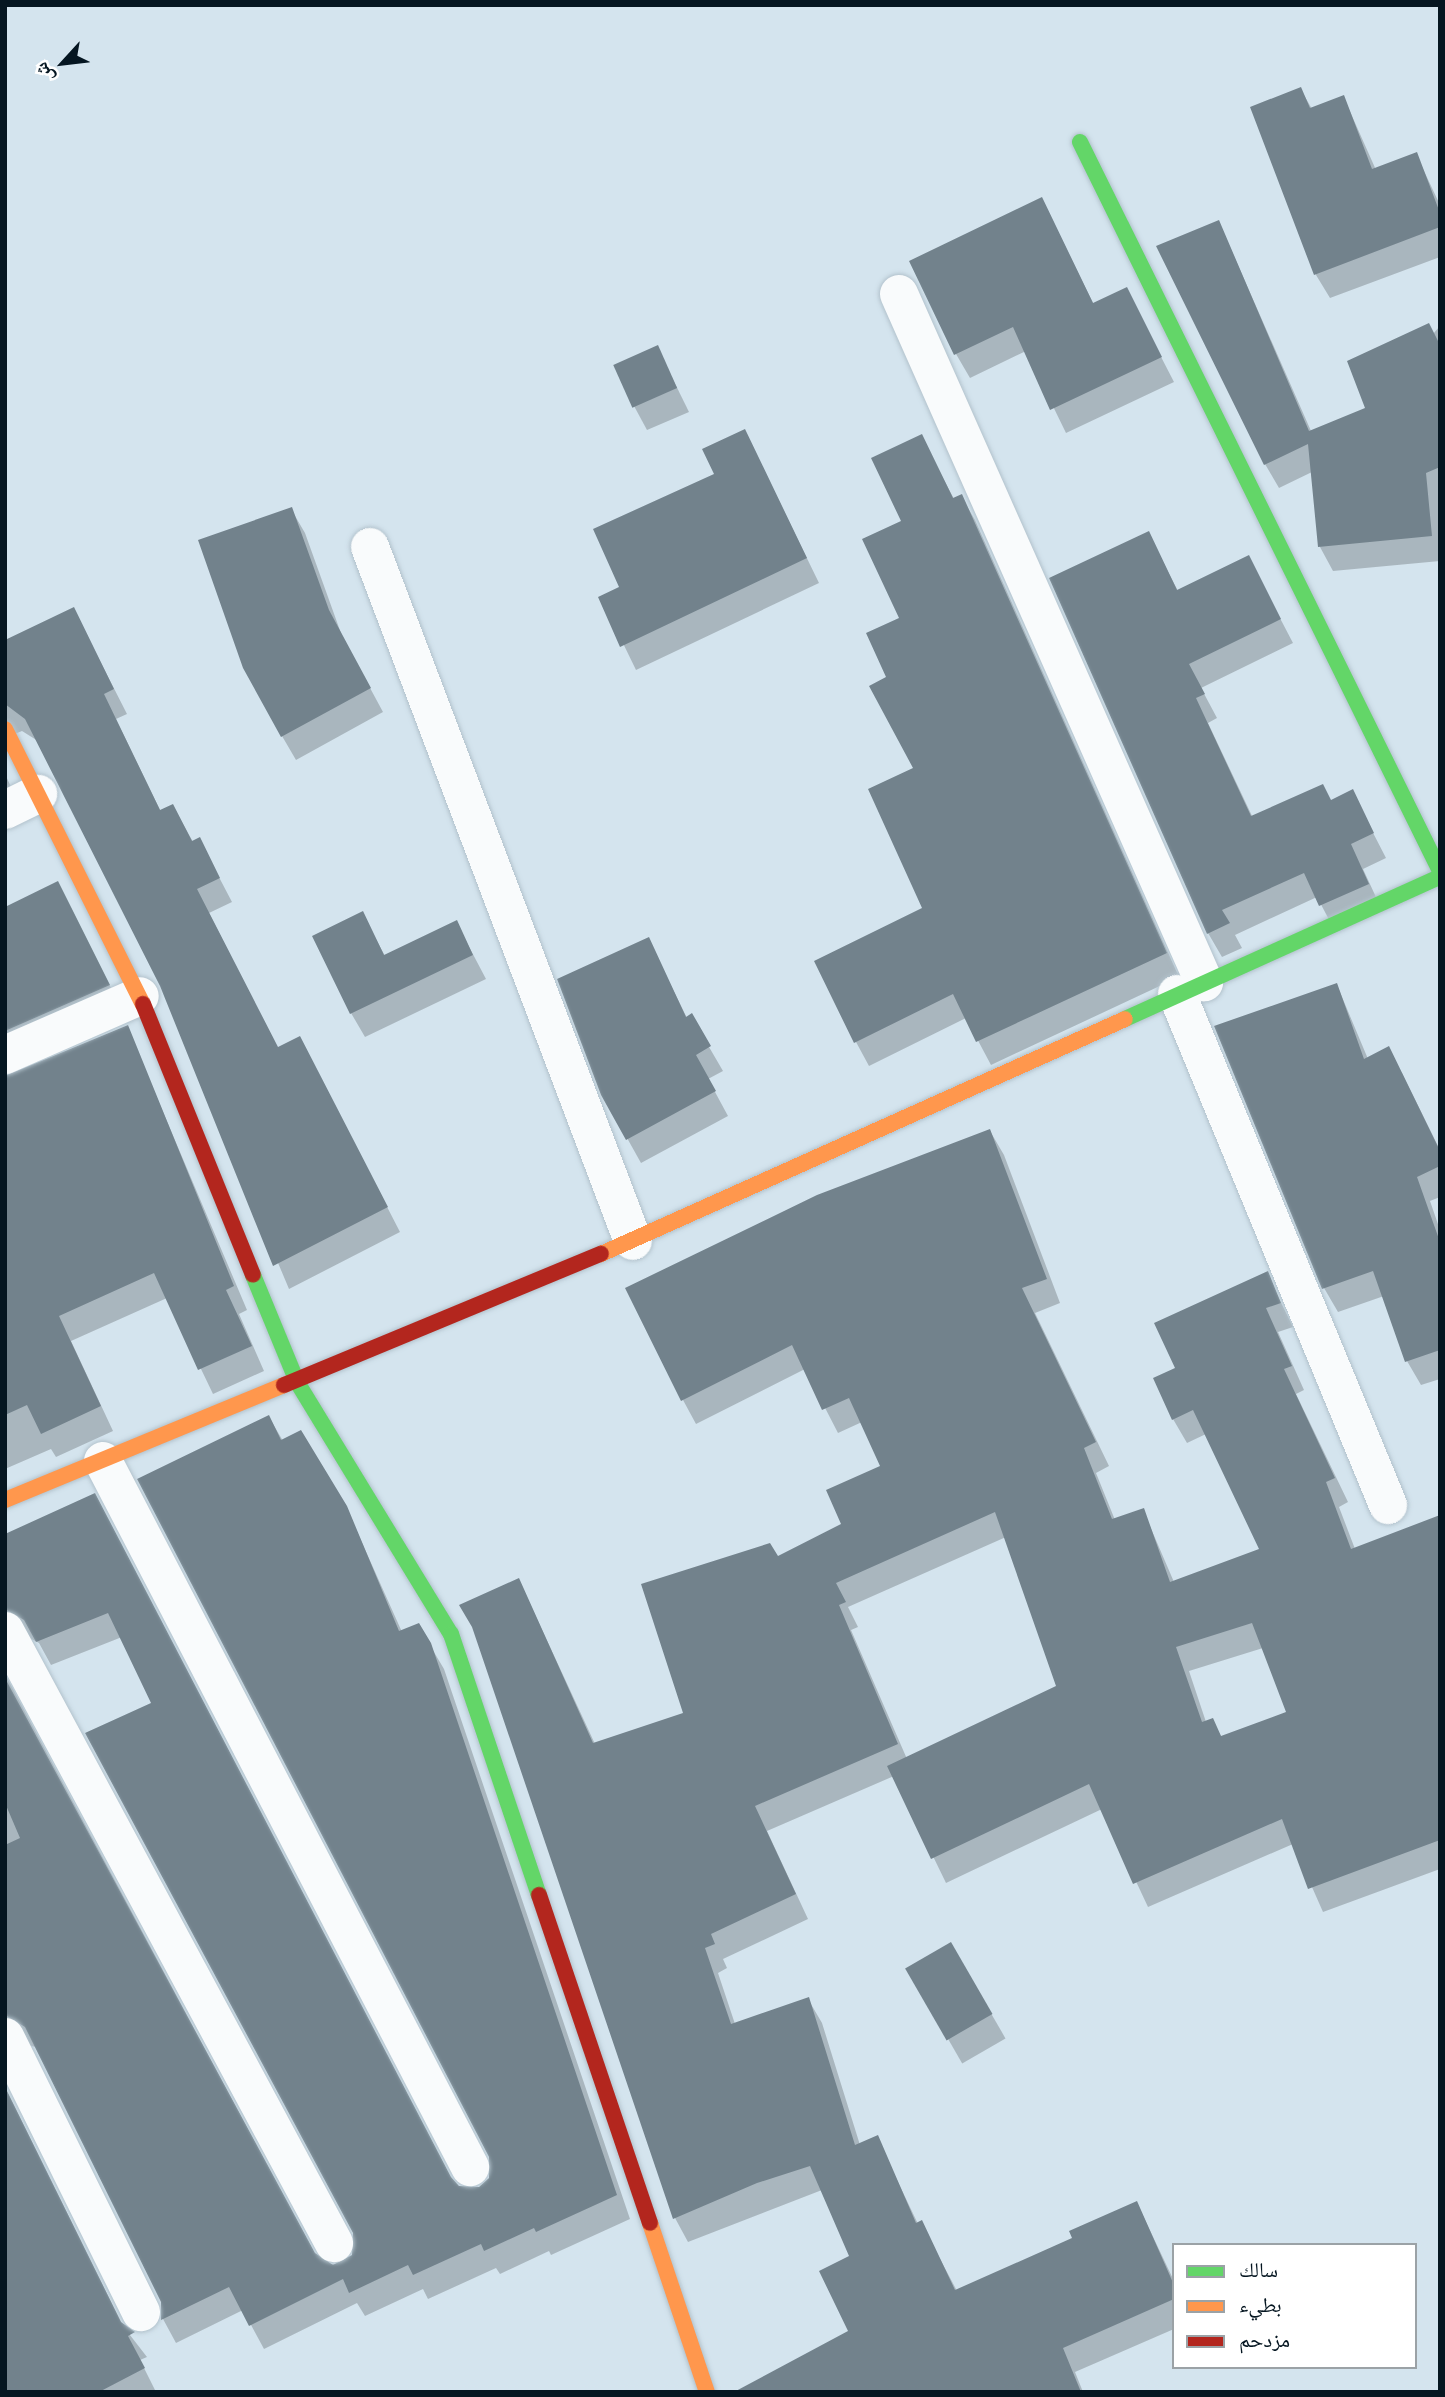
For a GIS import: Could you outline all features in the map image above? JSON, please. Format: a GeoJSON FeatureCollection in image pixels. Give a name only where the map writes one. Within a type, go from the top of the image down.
{"type":"FeatureCollection","features":[{"type":"Feature","properties":{"kind":"street"},"geometry":{"type":"LineString","coordinates":[[1080,142],[1440,871]]}},
{"type":"Feature","properties":{"kind":"street"},"geometry":{"type":"LineString","coordinates":[[899,294],[1190,988],[1388,1505]]}},
{"type":"Feature","properties":{"kind":"street"},"geometry":{"type":"LineString","coordinates":[[370,547],[633,1241]]}},
{"type":"Feature","properties":{"kind":"street"},"geometry":{"type":"LineString","coordinates":[[5,729],[22,802],[140,996],[297,1382],[451,1634],[707,2392]]}},
{"type":"Feature","properties":{"kind":"street"},"geometry":{"type":"LineString","coordinates":[[5,1500],[297,1382],[633,1241],[1440,877]]}},
{"type":"Feature","properties":{"kind":"street"},"geometry":{"type":"LineString","coordinates":[[5,1055],[140,996]]}},
{"type":"Feature","properties":{"kind":"street"},"geometry":{"type":"LineString","coordinates":[[103,1461],[470,2167]]}},
{"type":"Feature","properties":{"kind":"street"},"geometry":{"type":"LineString","coordinates":[[5,1631],[334,2243]]}},
{"type":"Feature","properties":{"kind":"street"},"geometry":{"type":"LineString","coordinates":[[5,2037],[141,2312]]}},
{"type":"Feature","properties":{"kind":"building"},"geometry":{"type":"Polygon","coordinates":[[[1301,87],[1310,108],[1344,95],[1372,169],[1417,152],[1440,213],[1440,227],[1314,275],[1250,107],[1301,87]]]}},
{"type":"Feature","properties":{"kind":"building"},"geometry":{"type":"Polygon","coordinates":[[[1042,197],[1093,303],[1127,287],[1162,357],[1050,410],[1013,327],[954,355],[909,261],[1042,197]]]}},
{"type":"Feature","properties":{"kind":"building"},"geometry":{"type":"Polygon","coordinates":[[[1219,220],[1309,431],[1365,408],[1347,361],[1429,323],[1440,345],[1440,467],[1426,473],[1432,536],[1318,547],[1308,444],[1264,465],[1156,246],[1219,220]]]}},
{"type":"Feature","properties":{"kind":"building"},"geometry":{"type":"Polygon","coordinates":[[[658,345],[677,388],[632,408],[613,365],[658,345]]]}},
{"type":"Feature","properties":{"kind":"building"},"geometry":{"type":"Polygon","coordinates":[[[745,429],[807,558],[620,647],[598,597],[619,587],[593,529],[714,474],[702,449],[745,429]]]}},
{"type":"Feature","properties":{"kind":"building"},"geometry":{"type":"Polygon","coordinates":[[[922,434],[953,498],[962,494],[1167,953],[976,1042],[953,994],[854,1043],[814,961],[922,908],[868,789],[913,768],[869,686],[886,677],[866,633],[899,618],[862,539],[901,521],[871,458],[922,434]]]}},
{"type":"Feature","properties":{"kind":"building"},"geometry":{"type":"Polygon","coordinates":[[[292,507],[329,610],[371,688],[281,737],[243,668],[198,540],[292,507]]]}},
{"type":"Feature","properties":{"kind":"building"},"geometry":{"type":"Polygon","coordinates":[[[1149,531],[1177,590],[1249,555],[1281,619],[1189,664],[1205,694],[1196,698],[1251,816],[1323,784],[1331,800],[1353,789],[1374,833],[1351,844],[1369,884],[1319,906],[1304,873],[1222,910],[1230,923],[1207,934],[1049,578],[1149,531]]]}},
{"type":"Feature","properties":{"kind":"building"},"geometry":{"type":"Polygon","coordinates":[[[74,607],[114,689],[104,694],[160,810],[173,804],[192,841],[200,837],[220,878],[197,889],[278,1047],[300,1036],[388,1207],[273,1266],[160,986],[25,719],[5,704],[5,640],[74,607]]]}},
{"type":"Feature","properties":{"kind":"building"},"geometry":{"type":"Polygon","coordinates":[[[58,881],[110,985],[5,1031],[5,907],[58,881]]]}},
{"type":"Feature","properties":{"kind":"building"},"geometry":{"type":"Polygon","coordinates":[[[363,911],[384,955],[457,920],[473,955],[350,1014],[312,936],[363,911]]]}},
{"type":"Feature","properties":{"kind":"building"},"geometry":{"type":"Polygon","coordinates":[[[649,937],[686,1017],[692,1013],[711,1046],[696,1055],[716,1091],[626,1140],[601,1095],[557,979],[649,937]]]}},
{"type":"Feature","properties":{"kind":"building"},"geometry":{"type":"Polygon","coordinates":[[[1337,983],[1364,1059],[1389,1046],[1440,1151],[1440,1166],[1417,1177],[1440,1242],[1440,1350],[1405,1362],[1373,1271],[1322,1289],[1214,1026],[1337,983]]]}},
{"type":"Feature","properties":{"kind":"building"},"geometry":{"type":"Polygon","coordinates":[[[128,1025],[234,1286],[226,1290],[252,1346],[198,1370],[154,1273],[59,1316],[101,1406],[41,1434],[27,1405],[5,1415],[5,1076],[128,1025]]]}},
{"type":"Feature","properties":{"kind":"building"},"geometry":{"type":"Polygon","coordinates":[[[990,1129],[1047,1279],[1022,1288],[1096,1442],[1084,1448],[1112,1519],[1144,1508],[1170,1582],[1259,1549],[1193,1410],[1172,1420],[1153,1378],[1175,1368],[1154,1323],[1268,1271],[1281,1303],[1266,1308],[1292,1366],[1284,1369],[1335,1478],[1326,1482],[1351,1549],[1440,1515],[1440,1840],[1308,1889],[1282,1819],[1133,1884],[1089,1784],[931,1859],[887,1766],[1056,1686],[995,1512],[836,1583],[846,1602],[839,1605],[898,1744],[755,1806],[796,1894],[711,1934],[715,1944],[705,1948],[731,2024],[809,1997],[855,2145],[878,2135],[916,2223],[922,2220],[955,2290],[1072,2238],[1069,2231],[1137,2201],[1172,2280],[1172,2300],[1063,2348],[1081,2392],[734,2392],[848,2331],[819,2271],[849,2256],[810,2166],[757,2183],[673,2219],[472,1627],[459,1605],[519,1578],[593,1743],[683,1713],[641,1584],[770,1543],[778,1556],[841,1524],[826,1490],[880,1466],[849,1398],[822,1410],[792,1345],[681,1401],[625,1288],[817,1195],[990,1129]],[[1252,1623],[1176,1647],[1202,1722],[1213,1718],[1221,1736],[1286,1712],[1252,1623]]]}},
{"type":"Feature","properties":{"kind":"building"},"geometry":{"type":"Polygon","coordinates":[[[269,1415],[281,1440],[301,1430],[347,1506],[399,1631],[419,1623],[431,1643],[617,2195],[536,2232],[534,2228],[484,2251],[481,2244],[413,2275],[408,2265],[349,2293],[343,2279],[249,2326],[229,2287],[161,2320],[161,2302],[25,2027],[5,2015],[5,1845],[20,1838],[5,1803],[5,1678],[315,2253],[333,2265],[352,2255],[353,2233],[85,1733],[151,1703],[108,1613],[36,1642],[24,1620],[5,1609],[5,1534],[95,1493],[451,2177],[459,2186],[479,2187],[489,2178],[489,2157],[137,1479],[269,1415]]]}},
{"type":"Feature","properties":{"kind":"building"},"geometry":{"type":"Polygon","coordinates":[[[951,1942],[992,2014],[947,2040],[905,1968],[951,1942]]]}},
{"type":"Feature","properties":{"kind":"building"},"geometry":{"type":"Polygon","coordinates":[[[5,2087],[121,2322],[135,2332],[128,2336],[145,2368],[99,2392],[5,2392],[5,2087]]]}},
{"type":"Feature","properties":{"kind":"traffic: fast"},"geometry":{"type":"LineString","coordinates":[[1080,142],[1440,871]]}},
{"type":"Feature","properties":{"kind":"traffic: fast"},"geometry":{"type":"LineString","coordinates":[[1125,1019],[1440,877]]}},
{"type":"Feature","properties":{"kind":"traffic: fast"},"geometry":{"type":"LineString","coordinates":[[253,1275],[297,1382],[451,1634],[539,1895]]}},
{"type":"Feature","properties":{"kind":"traffic: slow"},"geometry":{"type":"LineString","coordinates":[[5,729],[143,1004]]}},
{"type":"Feature","properties":{"kind":"traffic: slow"},"geometry":{"type":"LineString","coordinates":[[601,1254],[1125,1019]]}},
{"type":"Feature","properties":{"kind":"traffic: slow"},"geometry":{"type":"LineString","coordinates":[[5,1500],[284,1385]]}},
{"type":"Feature","properties":{"kind":"traffic: slow"},"geometry":{"type":"LineString","coordinates":[[650,2223],[707,2392]]}},
{"type":"Feature","properties":{"kind":"traffic: jam"},"geometry":{"type":"LineString","coordinates":[[143,1004],[253,1275]]}},
{"type":"Feature","properties":{"kind":"traffic: jam"},"geometry":{"type":"LineString","coordinates":[[284,1385],[601,1254]]}},
{"type":"Feature","properties":{"kind":"traffic: jam"},"geometry":{"type":"LineString","coordinates":[[539,1895],[650,2223]]}}]}
